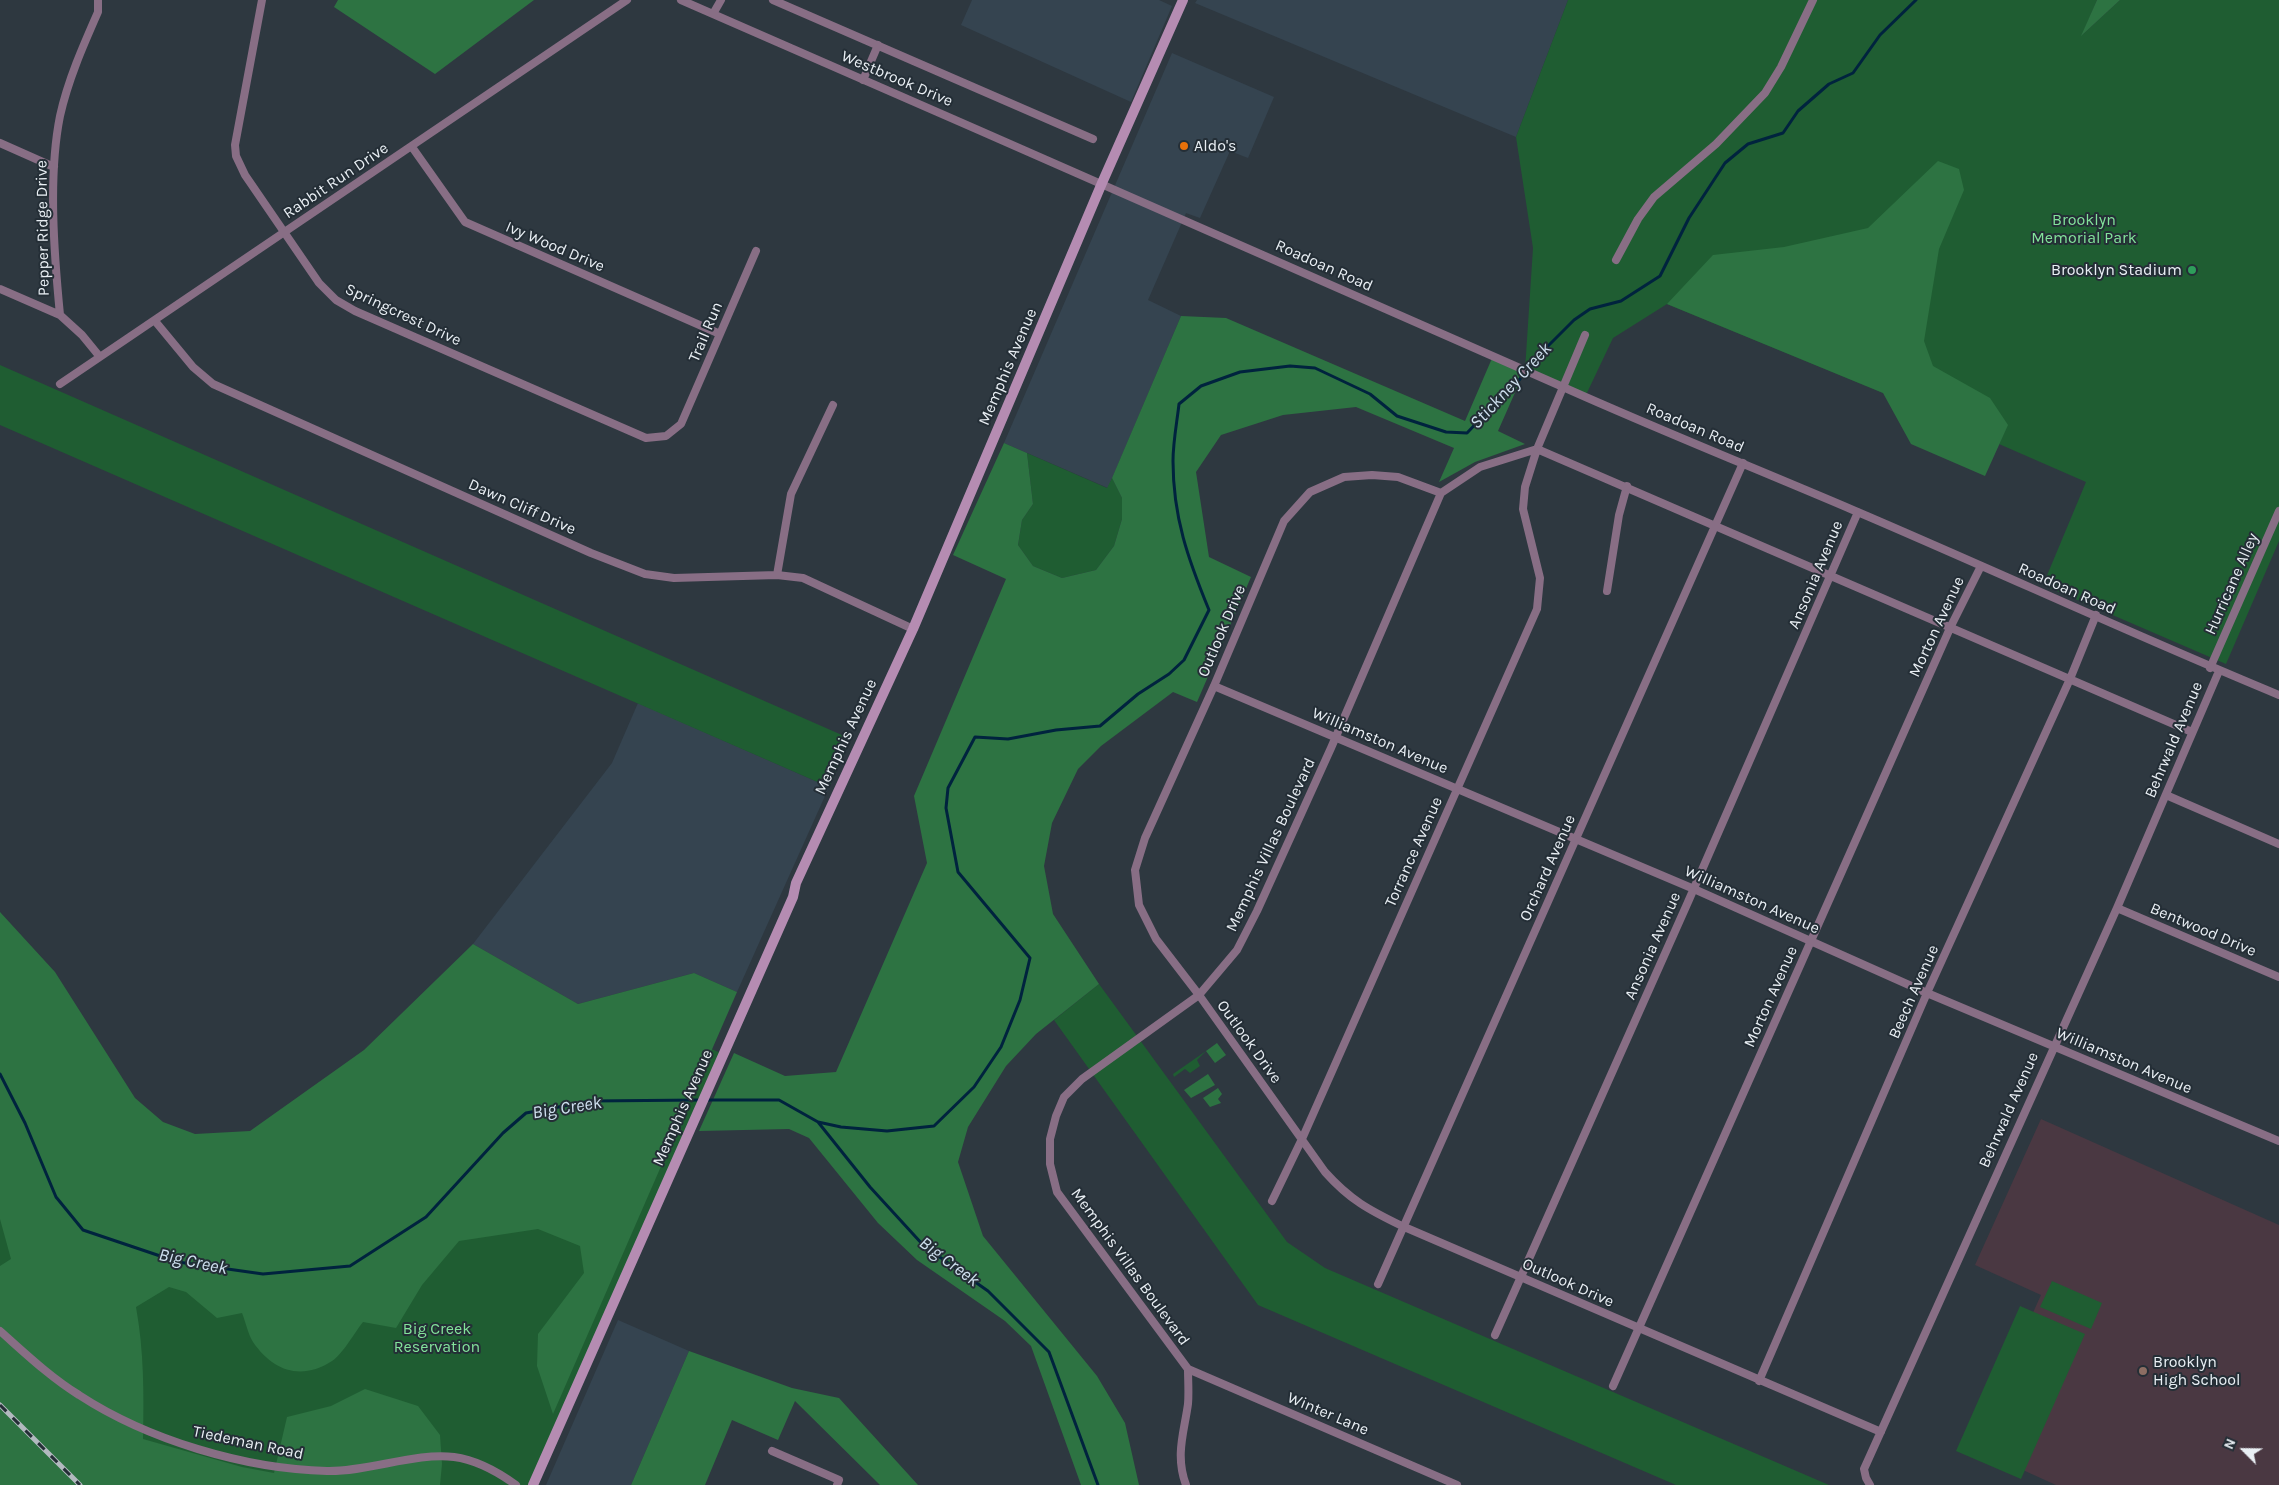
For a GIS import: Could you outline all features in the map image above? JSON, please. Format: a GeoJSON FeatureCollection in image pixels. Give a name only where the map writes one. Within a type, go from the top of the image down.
{"type":"FeatureCollection","features":[{"type":"Feature","properties":{"kind":"main road","name":"Memphis Avenue"},"geometry":{"type":"LineString","coordinates":[[533,1485],[793,897],[796,884],[913,629],[1102,183],[1182,0]]}},
{"type":"Feature","properties":{"kind":"street","name":"Pepper Ridge Drive"},"geometry":{"type":"LineString","coordinates":[[98,0],[98,12],[66,94],[60,117],[54,167],[56,286],[60,315],[82,335],[100,357]]}},
{"type":"Feature","properties":{"kind":"street","name":"Springcrest Drive"},"geometry":{"type":"LineString","coordinates":[[262,0],[237,132],[236,156],[245,175],[319,283],[336,300],[355,310],[646,438],[666,436],[681,424]]}},
{"type":"Feature","properties":{"kind":"street","name":"Rabbit Run Drive"},"geometry":{"type":"LineString","coordinates":[[60,384],[155,322],[627,0]]}},
{"type":"Feature","properties":{"kind":"street","name":"Westbrook Drive"},"geometry":{"type":"LineString","coordinates":[[680,0],[1102,183]]}},
{"type":"Feature","properties":{"kind":"street"},"geometry":{"type":"LineString","coordinates":[[713,14],[721,0]]}},
{"type":"Feature","properties":{"kind":"street"},"geometry":{"type":"LineString","coordinates":[[773,0],[1093,139]]}},
{"type":"Feature","properties":{"kind":"street"},"geometry":{"type":"LineString","coordinates":[[1616,260],[1638,219],[1654,198],[1716,144],[1765,92],[1781,67],[1813,0]]}},
{"type":"Feature","properties":{"kind":"street"},"geometry":{"type":"LineString","coordinates":[[863,80],[878,45]]}},
{"type":"Feature","properties":{"kind":"street"},"geometry":{"type":"LineString","coordinates":[[0,143],[54,167]]}},
{"type":"Feature","properties":{"kind":"street","name":"Ivy Wood Drive"},"geometry":{"type":"LineString","coordinates":[[412,147],[465,222],[720,334]]}},
{"type":"Feature","properties":{"kind":"street","name":"Roadoan Road"},"geometry":{"type":"LineString","coordinates":[[1102,183],[1563,387],[2096,615],[2210,668],[2278,693]]}},
{"type":"Feature","properties":{"kind":"street","name":"Trail Run"},"geometry":{"type":"LineString","coordinates":[[681,424],[756,251]]}},
{"type":"Feature","properties":{"kind":"street"},"geometry":{"type":"LineString","coordinates":[[0,289],[60,315]]}},
{"type":"Feature","properties":{"kind":"street","name":"Dawn Cliff Drive"},"geometry":{"type":"LineString","coordinates":[[155,322],[193,367],[213,384],[591,553],[645,574],[674,578],[777,576],[803,578],[913,629]]}},
{"type":"Feature","properties":{"kind":"street"},"geometry":{"type":"LineString","coordinates":[[1537,448],[1585,335]]}},
{"type":"Feature","properties":{"kind":"street"},"geometry":{"type":"LineString","coordinates":[[777,576],[791,494],[833,405]]}},
{"type":"Feature","properties":{"kind":"street"},"geometry":{"type":"LineString","coordinates":[[1441,494],[1480,467],[1537,448],[2192,732]]}},
{"type":"Feature","properties":{"kind":"street","name":"Torrance Avenue"},"geometry":{"type":"LineString","coordinates":[[1272,1201],[1302,1139],[1537,609],[1540,578],[1523,509],[1525,487],[1537,448]]}},
{"type":"Feature","properties":{"kind":"street","name":"Orchard Avenue"},"geometry":{"type":"LineString","coordinates":[[1378,1284],[1402,1226],[1717,525],[1743,463]]}},
{"type":"Feature","properties":{"kind":"street","name":"Outlook Drive"},"geometry":{"type":"LineString","coordinates":[[1441,494],[1398,477],[1372,475],[1344,477],[1310,492],[1284,521],[1214,686],[1145,838],[1136,870],[1139,905],[1156,939],[1199,995],[1325,1172],[1345,1194],[1370,1211],[1402,1226],[1640,1330],[1881,1432]]}},
{"type":"Feature","properties":{"kind":"street"},"geometry":{"type":"LineString","coordinates":[[1607,592],[1619,515],[1627,486]]}},
{"type":"Feature","properties":{"kind":"street","name":"Memphis Villas Boulevard"},"geometry":{"type":"LineString","coordinates":[[1186,1485],[1180,1443],[1188,1403],[1188,1369],[1057,1192],[1050,1164],[1050,1139],[1056,1116],[1064,1097],[1082,1079],[1199,995],[1241,942],[1257,911],[1335,737],[1441,494]]}},
{"type":"Feature","properties":{"kind":"street","name":"Hurricane Alley"},"geometry":{"type":"LineString","coordinates":[[2210,668],[2279,511]]}},
{"type":"Feature","properties":{"kind":"street","name":"Ansonia Avenue"},"geometry":{"type":"LineString","coordinates":[[1495,1335],[1694,889],[1858,512]]}},
{"type":"Feature","properties":{"kind":"street","name":"Morton Avenue"},"geometry":{"type":"LineString","coordinates":[[1613,1386],[1640,1330],[1951,626],[1981,566]]}},
{"type":"Feature","properties":{"kind":"street","name":"Beech Avenue"},"geometry":{"type":"LineString","coordinates":[[1759,1381],[1928,993],[2070,679],[2096,615]]}},
{"type":"Feature","properties":{"kind":"street","name":"Behrwald Avenue"},"geometry":{"type":"LineString","coordinates":[[1868,1482],[1864,1469],[2116,908],[2219,671]]}},
{"type":"Feature","properties":{"kind":"street","name":"Williamston Avenue"},"geometry":{"type":"LineString","coordinates":[[1214,686],[1694,889],[1928,993],[2279,1141]]}},
{"type":"Feature","properties":{"kind":"street"},"geometry":{"type":"LineString","coordinates":[[2166,795],[2279,844]]}},
{"type":"Feature","properties":{"kind":"street","name":"Bentwood Drive"},"geometry":{"type":"LineString","coordinates":[[2116,908],[2279,977]]}},
{"type":"Feature","properties":{"kind":"street","name":"Tiedeman Road"},"geometry":{"type":"LineString","coordinates":[[0,1331],[31,1360],[95,1405],[127,1422],[202,1449],[261,1463],[327,1471],[362,1469],[440,1456],[457,1457],[487,1468],[516,1485]]}},
{"type":"Feature","properties":{"kind":"street","name":"Winter Lane"},"geometry":{"type":"LineString","coordinates":[[1188,1369],[1457,1485]]}},
{"type":"Feature","properties":{"kind":"street"},"geometry":{"type":"LineString","coordinates":[[772,1452],[838,1483]]}},
{"type":"Feature","properties":{"kind":"shaded area"},"geometry":{"type":"Polygon","coordinates":[[[972,0],[1159,0],[1172,6],[1131,102],[961,25],[972,0]]]}},
{"type":"Feature","properties":{"kind":"shaded area"},"geometry":{"type":"Polygon","coordinates":[[[1197,0],[1568,0],[1516,137],[1195,3],[1197,0]]]}},
{"type":"Feature","properties":{"kind":"shaded area"},"geometry":{"type":"Polygon","coordinates":[[[1172,53],[1274,97],[1248,158],[1230,151],[1200,218],[1186,213],[1148,300],[1181,316],[1108,488],[1004,443],[1172,53]]]}},
{"type":"Feature","properties":{"kind":"shaded area"},"geometry":{"type":"Polygon","coordinates":[[[638,703],[829,787],[737,992],[694,973],[578,1004],[473,944],[612,763],[638,703]]]}},
{"type":"Feature","properties":{"kind":"shaded area","name":"Brooklyn High School"},"geometry":{"type":"Polygon","coordinates":[[[2041,1119],[2279,1225],[2279,1485],[2056,1485],[1972,1447],[2041,1295],[1975,1265],[2041,1119]]]}},
{"type":"Feature","properties":{"kind":"shaded area"},"geometry":{"type":"Polygon","coordinates":[[[618,1320],[689,1351],[631,1485],[546,1485],[618,1320]]]}},
{"type":"Feature","properties":{"kind":"green space"},"geometry":{"type":"Polygon","coordinates":[[[338,0],[534,0],[435,74],[334,7],[338,0]]]}},
{"type":"Feature","properties":{"kind":"green space","name":"Brooklyn Memorial Park"},"geometry":{"type":"Polygon","coordinates":[[[1568,0],[2097,0],[2082,35],[2120,0],[2279,0],[2279,541],[2226,664],[2043,585],[2086,482],[1999,444],[2007,425],[1915,406],[1667,304],[1613,338],[1585,397],[1525,370],[1533,248],[1516,137],[1568,0]]]}},
{"type":"Feature","properties":{"kind":"green space"},"geometry":{"type":"Polygon","coordinates":[[[2097,0],[2120,0],[2081,36],[2097,0]]]}},
{"type":"Feature","properties":{"kind":"green space"},"geometry":{"type":"Polygon","coordinates":[[[1938,161],[1959,169],[1964,190],[1939,249],[1924,341],[1933,366],[1990,398],[2008,425],[1985,476],[1911,444],[1883,393],[1667,304],[1713,255],[1784,247],[1868,228],[1938,161]]]}},
{"type":"Feature","properties":{"kind":"green space"},"geometry":{"type":"Polygon","coordinates":[[[1181,316],[1226,318],[1465,421],[1493,356],[1525,370],[1498,431],[1525,444],[1475,462],[1439,482],[1454,448],[1356,407],[1283,415],[1221,435],[1196,472],[1209,557],[1251,577],[1197,702],[1173,692],[1101,746],[1078,769],[1052,823],[1044,866],[1053,914],[1099,984],[1036,1034],[1006,1066],[968,1127],[958,1162],[983,1236],[1097,1376],[1125,1423],[1139,1485],[1081,1485],[1031,1346],[1005,1321],[917,1260],[878,1223],[809,1138],[789,1129],[699,1131],[734,1053],[785,1076],[836,1072],[927,863],[914,796],[1006,579],[953,555],[1004,443],[1027,453],[1033,504],[1022,520],[1018,545],[1033,566],[1062,578],[1096,570],[1114,546],[1122,519],[1122,498],[1112,478],[1181,316]]]}},
{"type":"Feature","properties":{"kind":"green space"},"geometry":{"type":"Polygon","coordinates":[[[0,365],[851,739],[829,787],[0,425],[0,365]]]}},
{"type":"Feature","properties":{"kind":"green space"},"geometry":{"type":"Polygon","coordinates":[[[1027,453],[1107,488],[1112,478],[1122,498],[1122,519],[1114,546],[1096,570],[1062,578],[1033,566],[1018,545],[1022,520],[1033,504],[1027,453]]]}},
{"type":"Feature","properties":{"kind":"green space"},"geometry":{"type":"Polygon","coordinates":[[[0,912],[55,972],[135,1098],[163,1122],[195,1134],[250,1131],[364,1050],[473,944],[578,1004],[694,973],[737,992],[553,1414],[537,1366],[538,1334],[584,1273],[580,1246],[538,1229],[459,1241],[422,1285],[396,1328],[363,1322],[336,1358],[321,1367],[309,1371],[288,1370],[269,1360],[253,1342],[242,1313],[217,1318],[186,1292],[169,1287],[136,1307],[143,1373],[143,1439],[242,1467],[274,1473],[287,1417],[331,1406],[365,1389],[418,1406],[440,1435],[442,1464],[440,1485],[0,1485],[0,1266],[11,1259],[0,1219],[0,912]]]}},
{"type":"Feature","properties":{"kind":"green space"},"geometry":{"type":"Polygon","coordinates":[[[1099,984],[1287,1242],[1325,1268],[1829,1485],[1676,1485],[1258,1305],[1054,1020],[1099,984]]]}},
{"type":"Feature","properties":{"kind":"green space","name":"Big Creek Reservation"},"geometry":{"type":"Polygon","coordinates":[[[0,989],[88,1181],[698,1043],[723,1054],[533,1485],[103,1485],[0,1381],[0,989]]]}},
{"type":"Feature","properties":{"kind":"green space"},"geometry":{"type":"Polygon","coordinates":[[[1217,1043],[1226,1055],[1215,1063],[1206,1051],[1217,1043]]]}},
{"type":"Feature","properties":{"kind":"green space"},"geometry":{"type":"Polygon","coordinates":[[[1206,1051],[1197,1060],[1200,1066],[1190,1073],[1185,1069],[1174,1077],[1173,1074],[1206,1051]]]}},
{"type":"Feature","properties":{"kind":"green space"},"geometry":{"type":"Polygon","coordinates":[[[1208,1074],[1215,1085],[1191,1098],[1184,1090],[1208,1074]]]}},
{"type":"Feature","properties":{"kind":"green space"},"geometry":{"type":"Polygon","coordinates":[[[1218,1088],[1222,1094],[1218,1099],[1221,1103],[1210,1107],[1203,1098],[1218,1088]]]}},
{"type":"Feature","properties":{"kind":"green space"},"geometry":{"type":"Polygon","coordinates":[[[2052,1281],[2102,1303],[2091,1329],[2040,1307],[2052,1281]]]}},
{"type":"Feature","properties":{"kind":"green space"},"geometry":{"type":"Polygon","coordinates":[[[2020,1306],[2085,1334],[2021,1479],[1956,1451],[2020,1306]]]}},
{"type":"Feature","properties":{"kind":"green space"},"geometry":{"type":"Polygon","coordinates":[[[689,1351],[792,1388],[839,1398],[918,1485],[880,1485],[795,1401],[778,1440],[732,1420],[705,1485],[631,1485],[689,1351]]]}},
{"type":"Feature","properties":{"kind":"waterway","name":"Stickney Creek"},"geometry":{"type":"LineString","coordinates":[[818,1122],[841,1127],[887,1131],[934,1126],[974,1087],[1001,1047],[1020,1000],[1030,958],[958,872],[946,808],[948,788],[975,737],[1008,739],[1056,730],[1100,726],[1138,694],[1169,674],[1184,660],[1209,610],[1188,555],[1176,501],[1173,454],[1179,404],[1201,386],[1240,372],[1290,366],[1315,368],[1370,394],[1397,416],[1446,432],[1467,433],[1504,394],[1512,389],[1539,355],[1574,320],[1590,309],[1621,301],[1660,276],[1689,218],[1725,163],[1748,144],[1783,133],[1798,111],[1829,84],[1853,73],[1880,35],[1916,0]]}},
{"type":"Feature","properties":{"kind":"waterway","name":"Big Creek"},"geometry":{"type":"LineString","coordinates":[[0,1074],[25,1123],[56,1197],[83,1230],[178,1262],[263,1274],[350,1266],[426,1217],[503,1133],[526,1113],[591,1101],[700,1100]]}},
{"type":"Feature","properties":{"kind":"waterway","name":"Big Creek"},"geometry":{"type":"LineString","coordinates":[[706,1100],[779,1100],[818,1122],[870,1187],[924,1246],[988,1291],[1049,1352],[1098,1485]]}},
{"type":"Feature","properties":{"kind":"railway"},"geometry":{"type":"LineString","coordinates":[[0,1405],[80,1485]]}},
{"type":"Feature","properties":{"kind":"place","name":"Aldo's"},"geometry":{"type":"Point","coordinates":[1184,146]}},
{"type":"Feature","properties":{"kind":"place","name":"Brooklyn Stadium"},"geometry":{"type":"Point","coordinates":[2192,270]}},
{"type":"Feature","properties":{"kind":"place","name":"Brooklyn High School"},"geometry":{"type":"Point","coordinates":[2143,1371]}}]}
